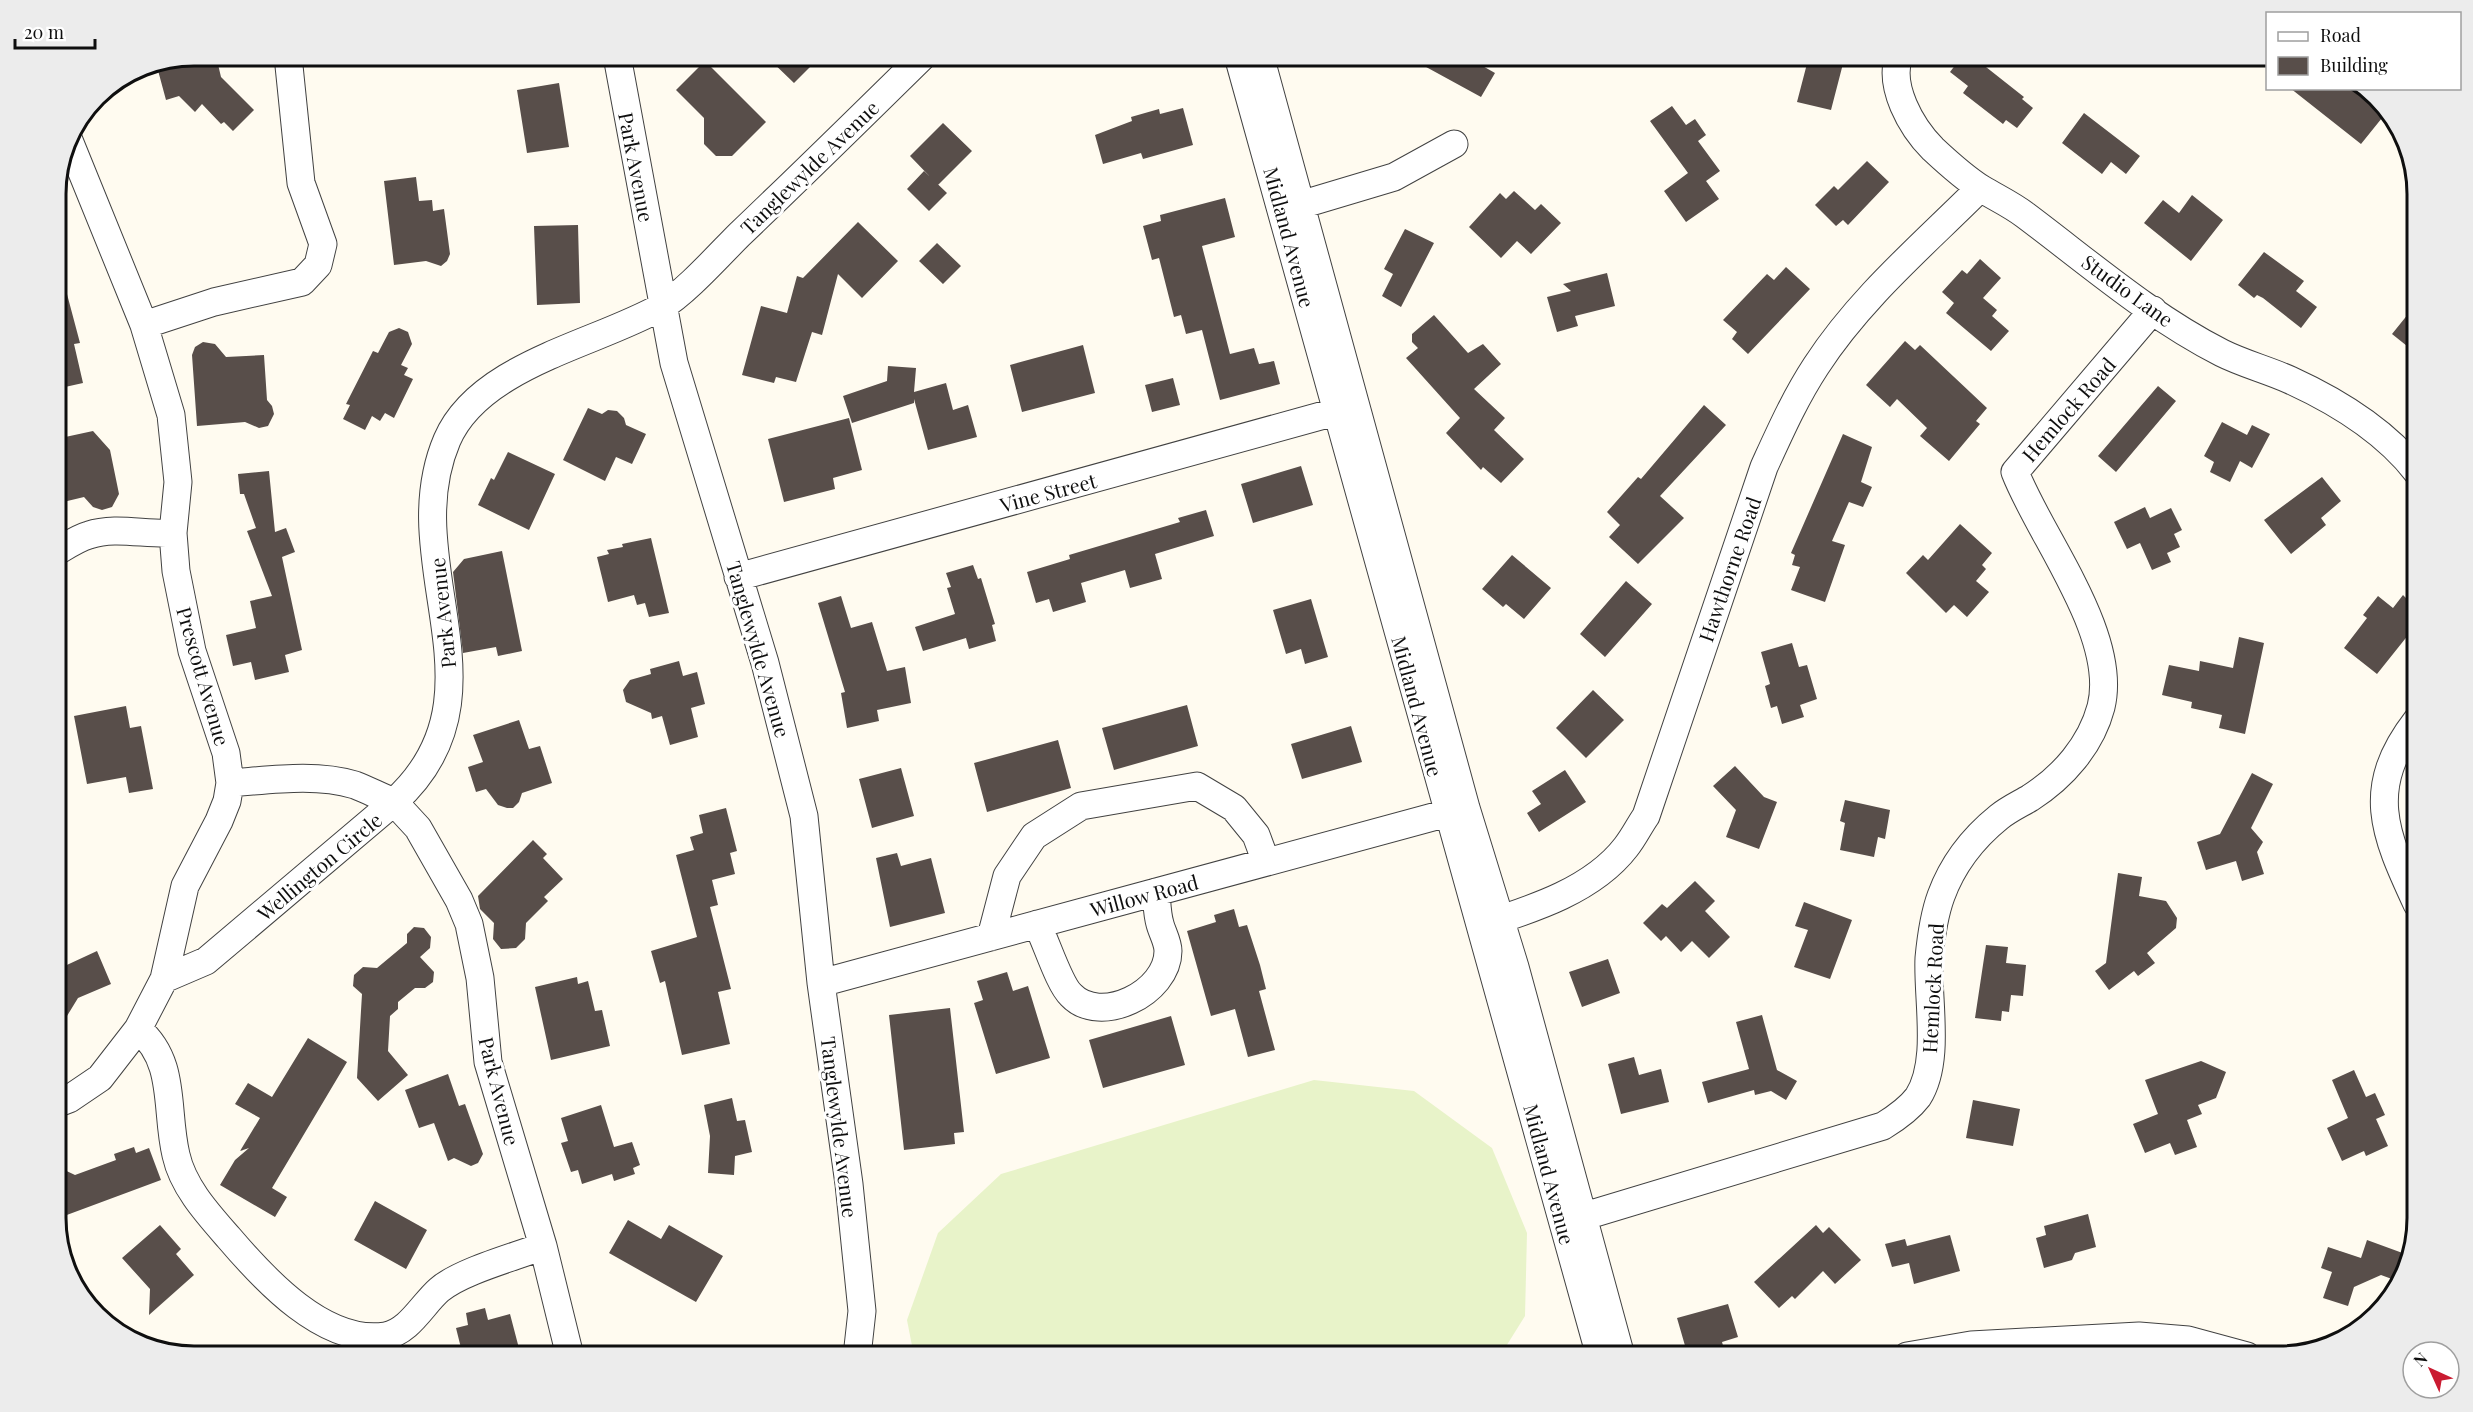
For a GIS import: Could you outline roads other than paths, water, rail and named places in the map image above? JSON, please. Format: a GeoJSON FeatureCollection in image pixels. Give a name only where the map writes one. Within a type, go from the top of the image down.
{"type":"FeatureCollection","features":[{"type":"Feature","properties":{"kind":"street"},"geometry":{"type":"LineString","coordinates":[[144,325],[214,302],[302,282],[318,265],[323,244],[301,183],[289,66]]}},
{"type":"Feature","properties":{"kind":"street","name":"Park Avenue"},"geometry":{"type":"LineString","coordinates":[[568,1346],[543,1246],[488,1062],[480,978],[469,924],[459,900],[418,828],[394,802],[419,777],[434,755],[443,734],[447,708],[447,639],[434,552],[433,501],[437,468],[448,437],[468,408],[495,386],[525,368],[663,306],[619,66]]}},
{"type":"Feature","properties":{"kind":"street","name":"Tanglewylde Avenue"},"geometry":{"type":"LineString","coordinates":[[858,1346],[862,1311],[849,1184],[821,983],[804,816],[765,663],[674,363],[663,306],[913,66]]}},
{"type":"Feature","properties":{"kind":"street","name":"Midland Avenue"},"geometry":{"type":"LineString","coordinates":[[1242,66],[1293,207]]}},
{"type":"Feature","properties":{"kind":"street","name":"Midland Avenue"},"geometry":{"type":"LineString","coordinates":[[1262,66],[1293,207],[1457,810],[1491,923],[1573,1219],[1617,1346]]}},
{"type":"Feature","properties":{"kind":"street","name":"Studio Lane"},"geometry":{"type":"LineString","coordinates":[[1896,66],[1897,90],[1911,117],[1932,147],[1980,188],[2016,208],[2153,310],[2223,353],[2289,379],[2333,401],[2381,437],[2407,462]]}},
{"type":"Feature","properties":{"kind":"street"},"geometry":{"type":"LineString","coordinates":[[1293,207],[1394,177],[1454,144]]}},
{"type":"Feature","properties":{"kind":"street","name":"Prescott Avenue"},"geometry":{"type":"LineString","coordinates":[[66,1100],[100,1078],[138,1029],[164,979],[185,886],[219,821],[227,801],[230,783],[226,753],[192,651],[176,571],[173,533],[178,482],[171,415],[144,325],[74,152]]}},
{"type":"Feature","properties":{"kind":"street","name":"Hawthorne Road"},"geometry":{"type":"LineString","coordinates":[[1491,923],[1537,907],[1575,888],[1602,871],[1626,848],[1646,816],[1764,467],[1789,412],[1817,365],[1845,328],[1933,231],[1980,188]]}},
{"type":"Feature","properties":{"kind":"street","name":"Hemlock Road"},"geometry":{"type":"LineString","coordinates":[[1573,1219],[1883,1126],[1901,1115],[1917,1097],[1927,1075],[1930,1044],[1929,958],[1934,918],[1953,869],[1970,843],[2001,815],[2057,779],[2081,752],[2101,706],[2102,668],[2092,629],[2076,589],[2015,472],[2153,310]]}},
{"type":"Feature","properties":{"kind":"street","name":"Vine Street"},"geometry":{"type":"LineString","coordinates":[[738,577],[1347,409]]}},
{"type":"Feature","properties":{"kind":"street"},"geometry":{"type":"LineString","coordinates":[[66,547],[90,534],[107,531],[151,535],[173,533]]}},
{"type":"Feature","properties":{"kind":"street"},"geometry":{"type":"LineString","coordinates":[[2407,733],[2390,767],[2383,800],[2385,826],[2407,881]]}},
{"type":"Feature","properties":{"kind":"street","name":"Wellington Circle"},"geometry":{"type":"LineString","coordinates":[[164,979],[206,961],[394,802],[341,782],[300,780],[230,783]]}},
{"type":"Feature","properties":{"kind":"street"},"geometry":{"type":"LineString","coordinates":[[991,937],[1007,876],[1034,836],[1081,807],[1197,786],[1234,808],[1256,835],[1266,862]]}},
{"type":"Feature","properties":{"kind":"street","name":"Willow Road"},"geometry":{"type":"LineString","coordinates":[[821,983],[1457,810]]}},
{"type":"Feature","properties":{"kind":"street"},"geometry":{"type":"LineString","coordinates":[[1037,924],[1068,993],[1081,1005],[1101,1007],[1129,1002],[1147,990],[1161,973],[1168,951],[1159,922],[1156,892]]}},
{"type":"Feature","properties":{"kind":"street"},"geometry":{"type":"LineString","coordinates":[[138,1029],[153,1042],[164,1066],[176,1156],[184,1179],[200,1204],[256,1269],[288,1299],[313,1316],[344,1331],[363,1336],[385,1336],[398,1331],[439,1291],[452,1282],[543,1246]]}},
{"type":"Feature","properties":{"kind":"street","name":"Midland Avenue"},"geometry":{"type":"LineString","coordinates":[[1573,1219],[1598,1346]]}},
{"type":"Feature","properties":{"kind":"street"},"geometry":{"type":"LineString","coordinates":[[1971,1346],[2139,1336],[2188,1340],[2210,1346]]}}]}
